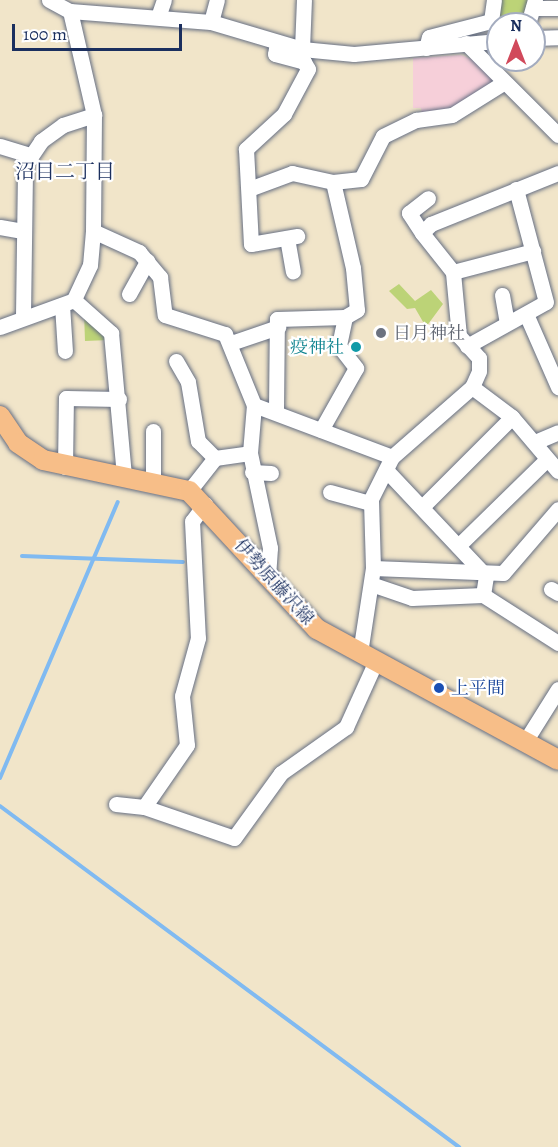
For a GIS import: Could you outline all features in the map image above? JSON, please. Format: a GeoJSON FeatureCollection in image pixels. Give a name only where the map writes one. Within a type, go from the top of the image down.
{"type":"FeatureCollection","features":[{"type":"Feature","properties":{"kind":"main road","name":"伊勢原藤沢線"},"geometry":{"type":"LineString","coordinates":[[0,416],[18,443],[65,467],[153,480],[189,490],[205,504],[307,621],[368,657],[526,740],[558,760]]}},
{"type":"Feature","properties":{"kind":"street"},"geometry":{"type":"LineString","coordinates":[[158,17],[164,0]]}},
{"type":"Feature","properties":{"kind":"street"},"geometry":{"type":"LineString","coordinates":[[211,22],[217,0]]}},
{"type":"Feature","properties":{"kind":"street"},"geometry":{"type":"LineString","coordinates":[[302,49],[304,0]]}},
{"type":"Feature","properties":{"kind":"street"},"geometry":{"type":"LineString","coordinates":[[426,48],[429,37],[491,21],[494,0]]}},
{"type":"Feature","properties":{"kind":"street"},"geometry":{"type":"LineString","coordinates":[[65,351],[68,303],[90,264],[93,231],[94,115],[59,4],[211,22],[302,49],[354,54],[486,42]]}},
{"type":"Feature","properties":{"kind":"street"},"geometry":{"type":"LineString","coordinates":[[534,4],[558,8]]}},
{"type":"Feature","properties":{"kind":"street"},"geometry":{"type":"LineString","coordinates":[[277,42],[275,54],[304,62],[308,69],[284,114],[246,149],[251,244],[292,237],[293,271]]}},
{"type":"Feature","properties":{"kind":"street"},"geometry":{"type":"LineString","coordinates":[[466,43],[472,55],[491,63],[503,83],[558,135]]}},
{"type":"Feature","properties":{"kind":"street"},"geometry":{"type":"LineString","coordinates":[[249,189],[292,173],[333,182],[361,179],[383,136],[416,120],[452,115],[503,83]]}},
{"type":"Feature","properties":{"kind":"street"},"geometry":{"type":"LineString","coordinates":[[23,315],[23,231],[29,155],[63,125],[94,115]]}},
{"type":"Feature","properties":{"kind":"street"},"geometry":{"type":"LineString","coordinates":[[0,146],[29,155]]}},
{"type":"Feature","properties":{"kind":"street"},"geometry":{"type":"LineString","coordinates":[[422,233],[431,224],[558,173]]}},
{"type":"Feature","properties":{"kind":"street"},"geometry":{"type":"LineString","coordinates":[[282,416],[272,381],[277,319],[345,317],[357,310],[350,243],[333,182]]}},
{"type":"Feature","properties":{"kind":"street"},"geometry":{"type":"LineString","coordinates":[[516,189],[546,302],[532,322]]}},
{"type":"Feature","properties":{"kind":"street"},"geometry":{"type":"LineString","coordinates":[[116,804],[144,807],[234,838],[281,773],[346,727],[368,657],[372,576],[370,502],[389,463],[472,387],[479,358],[459,336],[453,272],[409,213],[428,198]]}},
{"type":"Feature","properties":{"kind":"street"},"geometry":{"type":"LineString","coordinates":[[0,227],[23,231]]}},
{"type":"Feature","properties":{"kind":"street"},"geometry":{"type":"LineString","coordinates":[[93,231],[147,261],[160,276],[165,315],[225,334],[231,343],[254,405],[250,453],[252,472],[270,548],[268,575]]}},
{"type":"Feature","properties":{"kind":"street"},"geometry":{"type":"LineString","coordinates":[[453,272],[532,251]]}},
{"type":"Feature","properties":{"kind":"street"},"geometry":{"type":"LineString","coordinates":[[129,294],[147,261]]}},
{"type":"Feature","properties":{"kind":"street"},"geometry":{"type":"LineString","coordinates":[[502,295],[507,322]]}},
{"type":"Feature","properties":{"kind":"street"},"geometry":{"type":"LineString","coordinates":[[0,327],[23,315],[68,303],[109,326],[119,399],[124,475]]}},
{"type":"Feature","properties":{"kind":"street"},"geometry":{"type":"LineString","coordinates":[[321,430],[356,368],[339,346],[345,317]]}},
{"type":"Feature","properties":{"kind":"street"},"geometry":{"type":"LineString","coordinates":[[467,346],[507,322],[532,322]]}},
{"type":"Feature","properties":{"kind":"street"},"geometry":{"type":"LineString","coordinates":[[532,322],[554,361],[558,387]]}},
{"type":"Feature","properties":{"kind":"street"},"geometry":{"type":"LineString","coordinates":[[231,343],[278,327]]}},
{"type":"Feature","properties":{"kind":"street"},"geometry":{"type":"LineString","coordinates":[[175,367],[188,382],[198,441],[215,458]]}},
{"type":"Feature","properties":{"kind":"street"},"geometry":{"type":"LineString","coordinates":[[472,387],[512,417],[558,471]]}},
{"type":"Feature","properties":{"kind":"street"},"geometry":{"type":"LineString","coordinates":[[65,467],[66,398],[119,399]]}},
{"type":"Feature","properties":{"kind":"street"},"geometry":{"type":"LineString","coordinates":[[254,405],[321,430],[389,463],[422,507],[486,576]]}},
{"type":"Feature","properties":{"kind":"street"},"geometry":{"type":"LineString","coordinates":[[422,507],[512,417]]}},
{"type":"Feature","properties":{"kind":"street"},"geometry":{"type":"LineString","coordinates":[[153,431],[153,480]]}},
{"type":"Feature","properties":{"kind":"street"},"geometry":{"type":"LineString","coordinates":[[535,442],[558,432]]}},
{"type":"Feature","properties":{"kind":"street"},"geometry":{"type":"LineString","coordinates":[[189,490],[215,458],[250,453]]}},
{"type":"Feature","properties":{"kind":"street"},"geometry":{"type":"LineString","coordinates":[[458,546],[547,459]]}},
{"type":"Feature","properties":{"kind":"street"},"geometry":{"type":"LineString","coordinates":[[252,472],[272,472]]}},
{"type":"Feature","properties":{"kind":"street"},"geometry":{"type":"LineString","coordinates":[[330,492],[370,502]]}},
{"type":"Feature","properties":{"kind":"street"},"geometry":{"type":"LineString","coordinates":[[144,807],[187,745],[182,696],[198,638],[192,521],[205,504]]}},
{"type":"Feature","properties":{"kind":"street"},"geometry":{"type":"LineString","coordinates":[[372,576],[486,576],[503,573],[558,509]]}},
{"type":"Feature","properties":{"kind":"street"},"geometry":{"type":"LineString","coordinates":[[372,576],[412,598],[483,595],[558,643]]}},
{"type":"Feature","properties":{"kind":"street"},"geometry":{"type":"LineString","coordinates":[[483,595],[486,576]]}},
{"type":"Feature","properties":{"kind":"street"},"geometry":{"type":"LineString","coordinates":[[526,740],[558,689]]}},
{"type":"Feature","properties":{"kind":"shaded area"},"geometry":{"type":"Polygon","coordinates":[[[461,55],[479,62],[486,72],[498,82],[451,112],[422,114],[421,108],[413,108],[413,58],[461,55]]]}},
{"type":"Feature","properties":{"kind":"green space"},"geometry":{"type":"Polygon","coordinates":[[[499,0],[528,0],[525,12],[488,12],[499,0]]]}},
{"type":"Feature","properties":{"kind":"green space"},"geometry":{"type":"Polygon","coordinates":[[[486,15],[486,29],[470,33],[486,15]]]}},
{"type":"Feature","properties":{"kind":"green space"},"geometry":{"type":"Polygon","coordinates":[[[399,284],[415,301],[431,290],[443,304],[426,327],[415,308],[407,309],[389,291],[399,284]]]}},
{"type":"Feature","properties":{"kind":"green space"},"geometry":{"type":"Polygon","coordinates":[[[84,312],[109,340],[85,341],[84,312]]]}},
{"type":"Feature","properties":{"kind":"waterway"},"geometry":{"type":"LineString","coordinates":[[0,778],[118,502]]}},
{"type":"Feature","properties":{"kind":"waterway"},"geometry":{"type":"LineString","coordinates":[[22,556],[183,562]]}},
{"type":"Feature","properties":{"kind":"waterway"},"geometry":{"type":"LineString","coordinates":[[0,806],[459,1147]]}},
{"type":"Feature","properties":{"kind":"place","name":"日月神社"},"geometry":{"type":"Point","coordinates":[381,333]}},
{"type":"Feature","properties":{"kind":"place","name":"疫神社"},"geometry":{"type":"Point","coordinates":[356,347]}},
{"type":"Feature","properties":{"kind":"place","name":"上平間"},"geometry":{"type":"Point","coordinates":[439,688]}},
{"type":"Feature","properties":{"kind":"district","name":"沼目二丁目"},"geometry":{"type":"Point","coordinates":[65,171]}}]}
